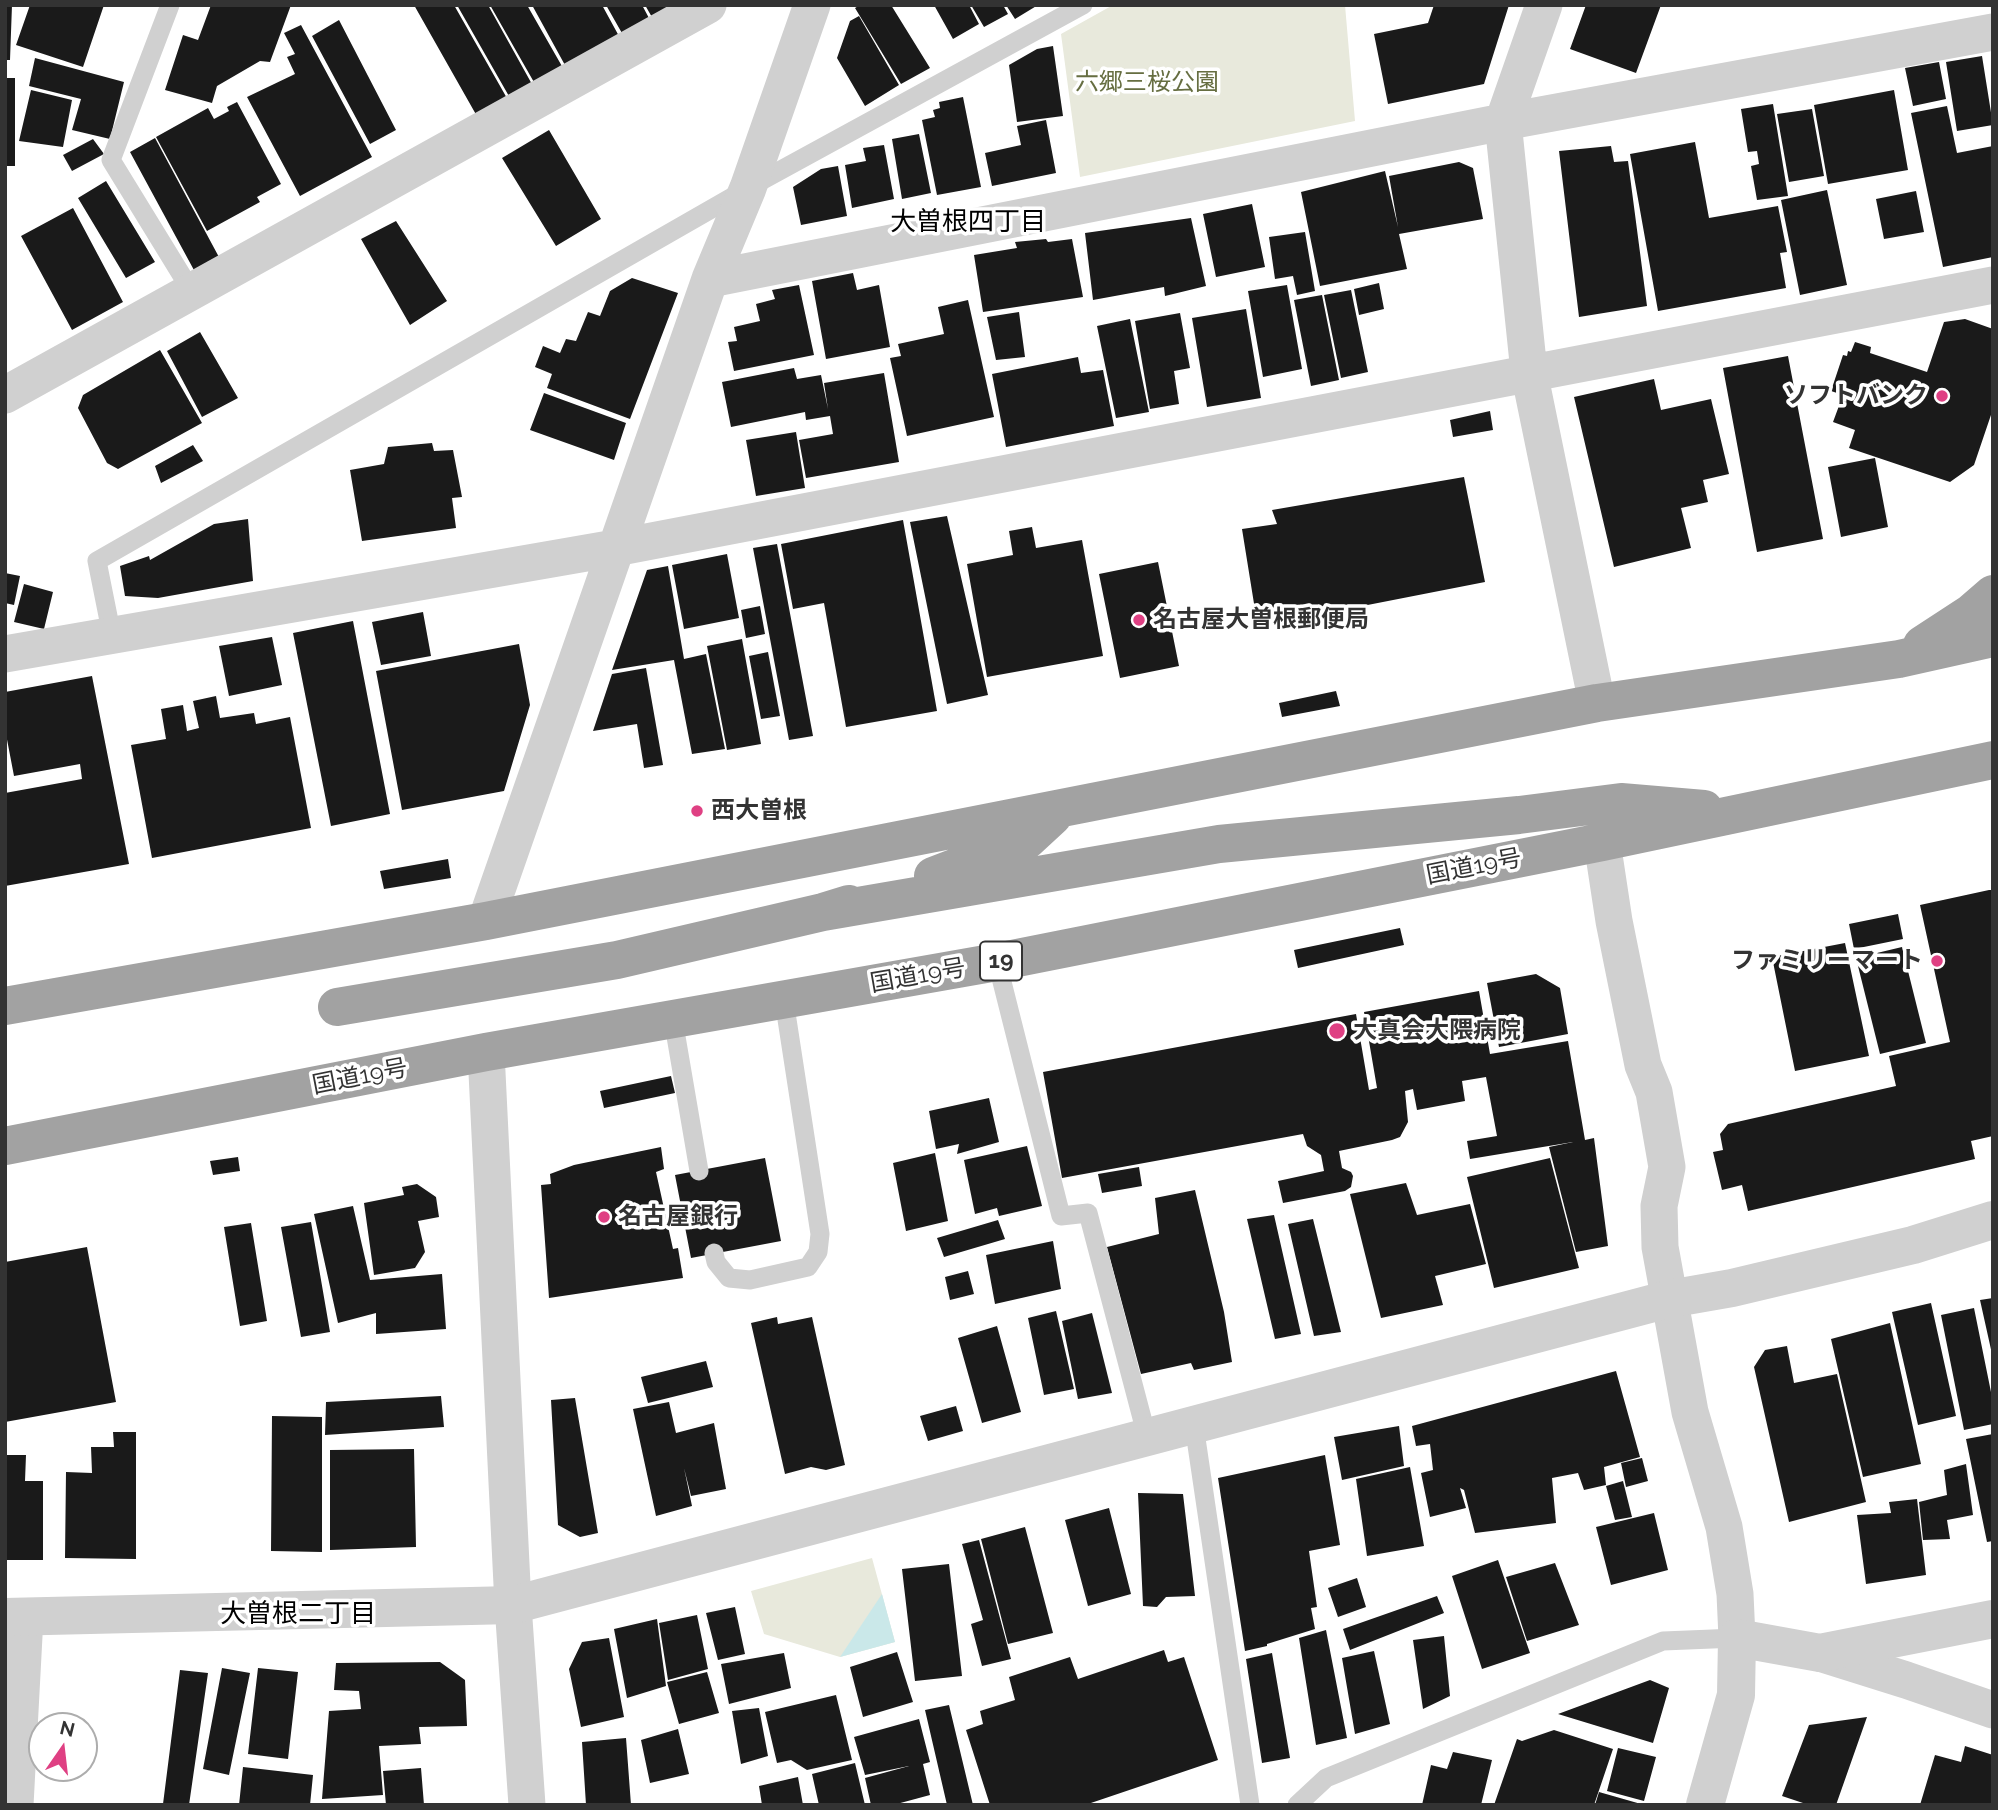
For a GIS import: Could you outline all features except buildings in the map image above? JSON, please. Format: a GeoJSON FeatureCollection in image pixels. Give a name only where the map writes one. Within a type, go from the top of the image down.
{"type":"FeatureCollection","features":[{"type":"Feature","properties":{"kind":"highway"},"geometry":{"type":"LineString","coordinates":[[1899,659],[1971,613],[1993,594]]}},
{"type":"Feature","properties":{"kind":"highway"},"geometry":{"type":"LineString","coordinates":[[5,1006],[486,921],[1597,703],[1899,659],[1993,638]]}},
{"type":"Feature","properties":{"kind":"highway","name":"国道19号"},"geometry":{"type":"LineString","coordinates":[[5,1146],[486,1052],[997,962],[1602,842],[1993,760]]}},
{"type":"Feature","properties":{"kind":"highway"},"geometry":{"type":"LineString","coordinates":[[337,1007],[617,960],[823,912],[1219,844],[1621,802],[1748,812]]}},
{"type":"Feature","properties":{"kind":"highway"},"geometry":{"type":"LineString","coordinates":[[823,912],[919,882],[1027,840],[1061,808]]}},
{"type":"Feature","properties":{"kind":"street"},"geometry":{"type":"LineString","coordinates":[[5,395],[708,5]]}},
{"type":"Feature","properties":{"kind":"street"},"geometry":{"type":"LineString","coordinates":[[486,921],[710,279],[748,188],[812,5]]}},
{"type":"Feature","properties":{"kind":"street"},"geometry":{"type":"LineString","coordinates":[[1544,5],[1503,122],[1529,372],[1597,703]]}},
{"type":"Feature","properties":{"kind":"street"},"geometry":{"type":"LineString","coordinates":[[710,279],[1503,122],[1993,32]]}},
{"type":"Feature","properties":{"kind":"street"},"geometry":{"type":"LineString","coordinates":[[5,654],[615,548],[1993,285]]}},
{"type":"Feature","properties":{"kind":"street"},"geometry":{"type":"LineString","coordinates":[[1602,842],[1643,1065],[1654,1092],[1667,1167],[1659,1220],[1660,1247],[1669,1299],[1690,1412],[1724,1527],[1735,1594],[1736,1695],[1705,1805]]}},
{"type":"Feature","properties":{"kind":"street"},"geometry":{"type":"LineString","coordinates":[[486,1052],[513,1605],[527,1805]]}},
{"type":"Feature","properties":{"kind":"street"},"geometry":{"type":"LineString","coordinates":[[15,1805],[15,1617],[513,1605],[1669,1299],[1732,1288],[1913,1245],[1993,1220]]}},
{"type":"Feature","properties":{"kind":"street"},"geometry":{"type":"LineString","coordinates":[[1820,1653],[1993,1619]]}},
{"type":"Feature","properties":{"kind":"street"},"geometry":{"type":"LineString","coordinates":[[1737,1638],[1820,1653],[1993,1710]]}},
{"type":"Feature","properties":{"kind":"lane"},"geometry":{"type":"LineString","coordinates":[[170,5],[111,160],[192,292]]}},
{"type":"Feature","properties":{"kind":"lane"},"geometry":{"type":"LineString","coordinates":[[112,636],[97,561],[748,188],[1083,5]]}},
{"type":"Feature","properties":{"kind":"lane"},"geometry":{"type":"LineString","coordinates":[[997,962],[1061,1216],[1088,1213],[1147,1437]]}},
{"type":"Feature","properties":{"kind":"lane"},"geometry":{"type":"LineString","coordinates":[[714,1253],[716,1262],[729,1278],[750,1280],[808,1267],[818,1252],[820,1234],[783,1000]]}},
{"type":"Feature","properties":{"kind":"lane"},"geometry":{"type":"LineString","coordinates":[[673,1019],[699,1171]]}},
{"type":"Feature","properties":{"kind":"lane"},"geometry":{"type":"LineString","coordinates":[[1194,1425],[1250,1805]]}},
{"type":"Feature","properties":{"kind":"lane"},"geometry":{"type":"LineString","coordinates":[[1297,1805],[1326,1778],[1663,1641],[1737,1638]]}},
{"type":"Feature","properties":{"kind":"green space","name":"六郷三桜公園"},"geometry":{"type":"Polygon","coordinates":[[[1113,5],[1345,5],[1355,121],[1080,177],[1061,34],[1113,5]]]}},
{"type":"Feature","properties":{"kind":"green space"},"geometry":{"type":"Polygon","coordinates":[[[872,1558],[895,1642],[840,1657],[764,1634],[751,1591],[872,1558]]]}},
{"type":"Feature","properties":{"kind":"water"},"geometry":{"type":"Polygon","coordinates":[[[882,1594],[895,1642],[840,1657],[882,1594]]]}},
{"type":"Feature","properties":{"kind":"place","name":"ソフトバンク"},"geometry":{"type":"Point","coordinates":[1942,396]}},
{"type":"Feature","properties":{"kind":"place","name":"名古屋大曽根郵便局"},"geometry":{"type":"Point","coordinates":[1139,620]}},
{"type":"Feature","properties":{"kind":"place","name":"西大曽根"},"geometry":{"type":"Point","coordinates":[697,811]}},
{"type":"Feature","properties":{"kind":"place","name":"ファミリーマート"},"geometry":{"type":"Point","coordinates":[1937,961]}},
{"type":"Feature","properties":{"kind":"place","name":"大真会大隈病院"},"geometry":{"type":"Point","coordinates":[1337,1031]}},
{"type":"Feature","properties":{"kind":"place","name":"名古屋銀行"},"geometry":{"type":"Point","coordinates":[604,1217]}},
{"type":"Feature","properties":{"kind":"district","name":"大曽根四丁目"},"geometry":{"type":"Point","coordinates":[968,222]}},
{"type":"Feature","properties":{"kind":"district","name":"大曽根二丁目"},"geometry":{"type":"Point","coordinates":[298,1614]}}]}
